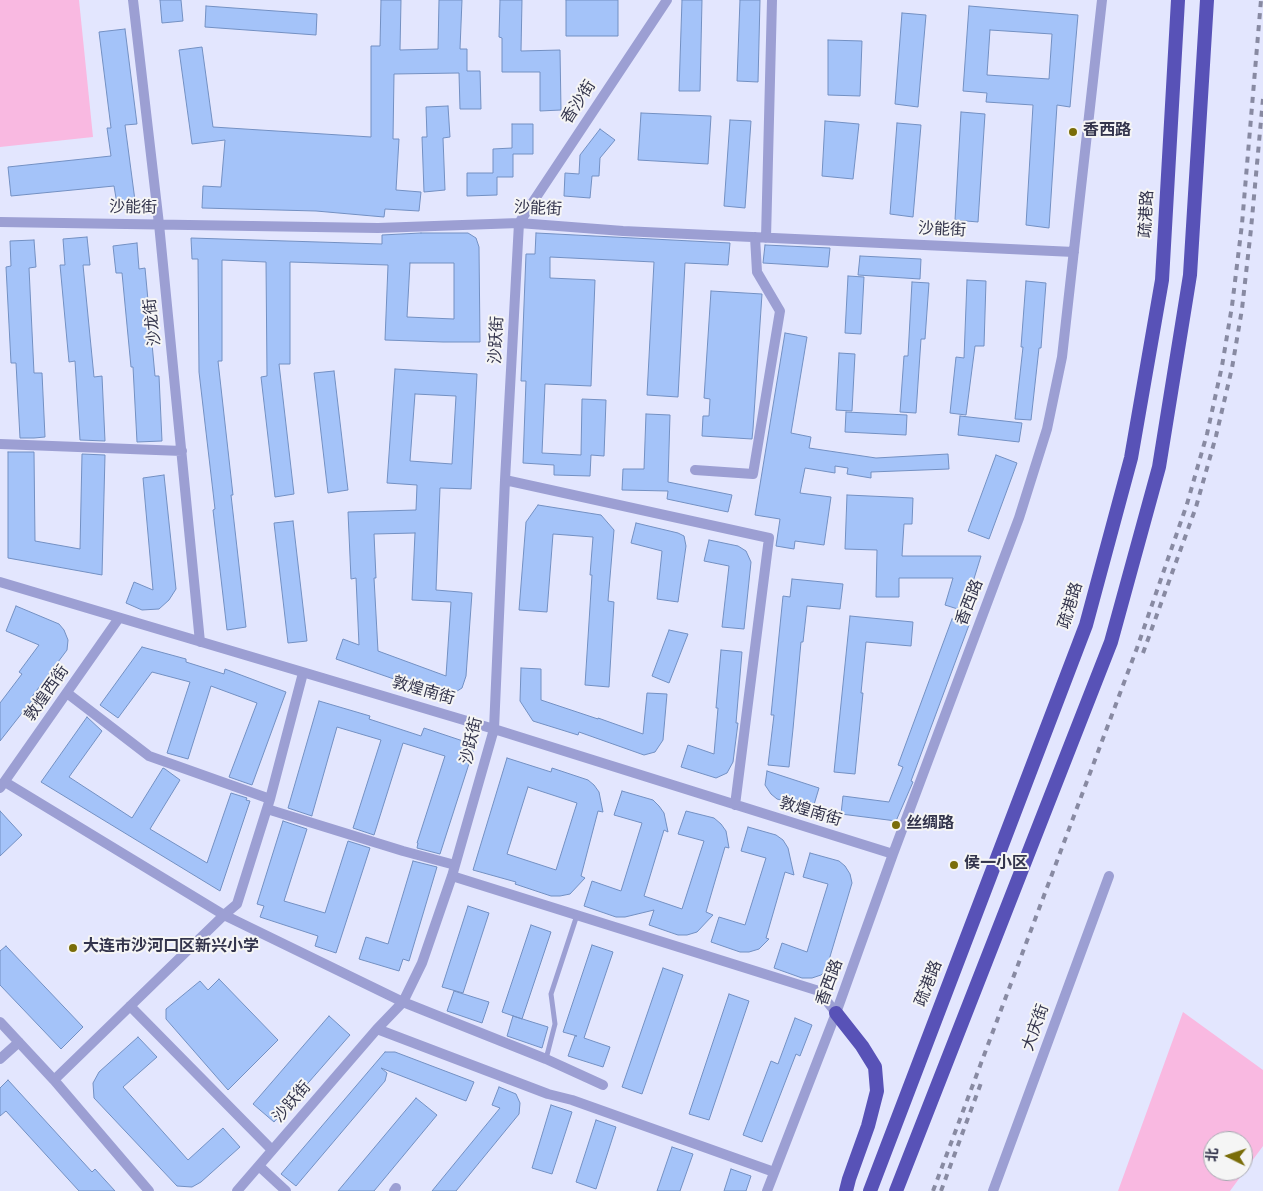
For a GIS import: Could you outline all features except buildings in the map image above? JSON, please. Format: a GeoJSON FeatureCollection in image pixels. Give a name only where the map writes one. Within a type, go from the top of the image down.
{"type":"FeatureCollection","features":[{"type":"Feature","properties":{"kind":"highway","name":"疏港路"},"geometry":{"type":"LineString","coordinates":[[870,1191],[1086,626],[1131,458],[1162,280],[1178,0]]}},
{"type":"Feature","properties":{"kind":"highway"},"geometry":{"type":"LineString","coordinates":[[896,1191],[1111,642],[1159,467],[1190,275],[1207,0]]}},
{"type":"Feature","properties":{"kind":"highway"},"geometry":{"type":"LineString","coordinates":[[836,1013],[862,1046],[874,1067],[877,1091],[868,1126],[846,1191]]}},
{"type":"Feature","properties":{"kind":"street","name":"沙龙街"},"geometry":{"type":"LineString","coordinates":[[133,0],[159,224],[200,642]]}},
{"type":"Feature","properties":{"kind":"street","name":"香沙街"},"geometry":{"type":"LineString","coordinates":[[519,223],[667,0]]}},
{"type":"Feature","properties":{"kind":"street"},"geometry":{"type":"LineString","coordinates":[[766,238],[772,0]]}},
{"type":"Feature","properties":{"kind":"street","name":"香西路"},"geometry":{"type":"LineString","coordinates":[[767,1191],[836,1013],[893,854],[1019,518],[1047,429],[1062,357],[1102,0]]}},
{"type":"Feature","properties":{"kind":"street","name":"沙能街"},"geometry":{"type":"LineString","coordinates":[[0,222],[378,228],[519,223],[623,231],[1074,252]]}},
{"type":"Feature","properties":{"kind":"street","name":"沙跃街"},"geometry":{"type":"LineString","coordinates":[[237,1191],[377,1029],[403,1002],[422,963],[452,876],[494,729],[519,223]]}},
{"type":"Feature","properties":{"kind":"street"},"geometry":{"type":"LineString","coordinates":[[695,470],[753,474],[780,311],[757,272],[755,237]]}},
{"type":"Feature","properties":{"kind":"street"},"geometry":{"type":"LineString","coordinates":[[0,444],[182,451]]}},
{"type":"Feature","properties":{"kind":"street"},"geometry":{"type":"LineString","coordinates":[[505,480],[769,538],[735,805]]}},
{"type":"Feature","properties":{"kind":"street","name":"敦煌南街"},"geometry":{"type":"LineString","coordinates":[[0,582],[494,729],[893,854]]}},
{"type":"Feature","properties":{"kind":"street","name":"敦煌西街"},"geometry":{"type":"LineString","coordinates":[[2,785],[119,618]]}},
{"type":"Feature","properties":{"kind":"street"},"geometry":{"type":"LineString","coordinates":[[54,1080],[237,904],[268,804],[303,673]]}},
{"type":"Feature","properties":{"kind":"street"},"geometry":{"type":"LineString","coordinates":[[67,693],[149,756],[268,804],[402,851],[455,865]]}},
{"type":"Feature","properties":{"kind":"street"},"geometry":{"type":"LineString","coordinates":[[2,785],[224,915],[403,1002],[546,1059],[603,1085]]}},
{"type":"Feature","properties":{"kind":"street"},"geometry":{"type":"LineString","coordinates":[[452,876],[819,991],[836,1013]]}},
{"type":"Feature","properties":{"kind":"street","name":"大庆街"},"geometry":{"type":"LineString","coordinates":[[993,1191],[1109,876]]}},
{"type":"Feature","properties":{"kind":"street"},"geometry":{"type":"LineString","coordinates":[[130,1006],[272,1150]]}},
{"type":"Feature","properties":{"kind":"street"},"geometry":{"type":"LineString","coordinates":[[0,1022],[54,1080],[149,1191]]}},
{"type":"Feature","properties":{"kind":"street"},"geometry":{"type":"LineString","coordinates":[[377,1029],[548,1094],[572,1100],[774,1172]]}},
{"type":"Feature","properties":{"kind":"street"},"geometry":{"type":"LineString","coordinates":[[0,1059],[19,1042]]}},
{"type":"Feature","properties":{"kind":"street"},"geometry":{"type":"LineString","coordinates":[[259,1166],[286,1191]]}},
{"type":"Feature","properties":{"kind":"lane"},"geometry":{"type":"LineString","coordinates":[[546,1059],[555,1024],[551,994],[577,915]]}},
{"type":"Feature","properties":{"kind":"shaded area"},"geometry":{"type":"Polygon","coordinates":[[[0,0],[79,0],[93,137],[0,147],[0,0]]]}},
{"type":"Feature","properties":{"kind":"shaded area"},"geometry":{"type":"Polygon","coordinates":[[[1183,1012],[1263,1070],[1263,1146],[1253,1160],[1253,1131],[1203,1131],[1203,1181],[1237,1181],[1230,1191],[1118,1191],[1183,1012]]]}},
{"type":"Feature","properties":{"kind":"railway"},"geometry":{"type":"LineString","coordinates":[[933,1191],[1137,648],[1187,504],[1207,434],[1222,366],[1232,306],[1242,224],[1261,0]]}},
{"type":"Feature","properties":{"kind":"railway"},"geometry":{"type":"LineString","coordinates":[[1143,653],[1196,507],[1216,436],[1232,368],[1242,309],[1263,99]]}},
{"type":"Feature","properties":{"kind":"railway"},"geometry":{"type":"LineString","coordinates":[[941,1191],[981,1083]]}},
{"type":"Feature","properties":{"kind":"place","name":"香西路"},"geometry":{"type":"Point","coordinates":[1073,132]}},
{"type":"Feature","properties":{"kind":"place","name":"丝绸路"},"geometry":{"type":"Point","coordinates":[896,825]}},
{"type":"Feature","properties":{"kind":"place","name":"侯一小区"},"geometry":{"type":"Point","coordinates":[954,865]}},
{"type":"Feature","properties":{"kind":"place","name":"大连市沙河口区新兴小学"},"geometry":{"type":"Point","coordinates":[73,948]}}]}
